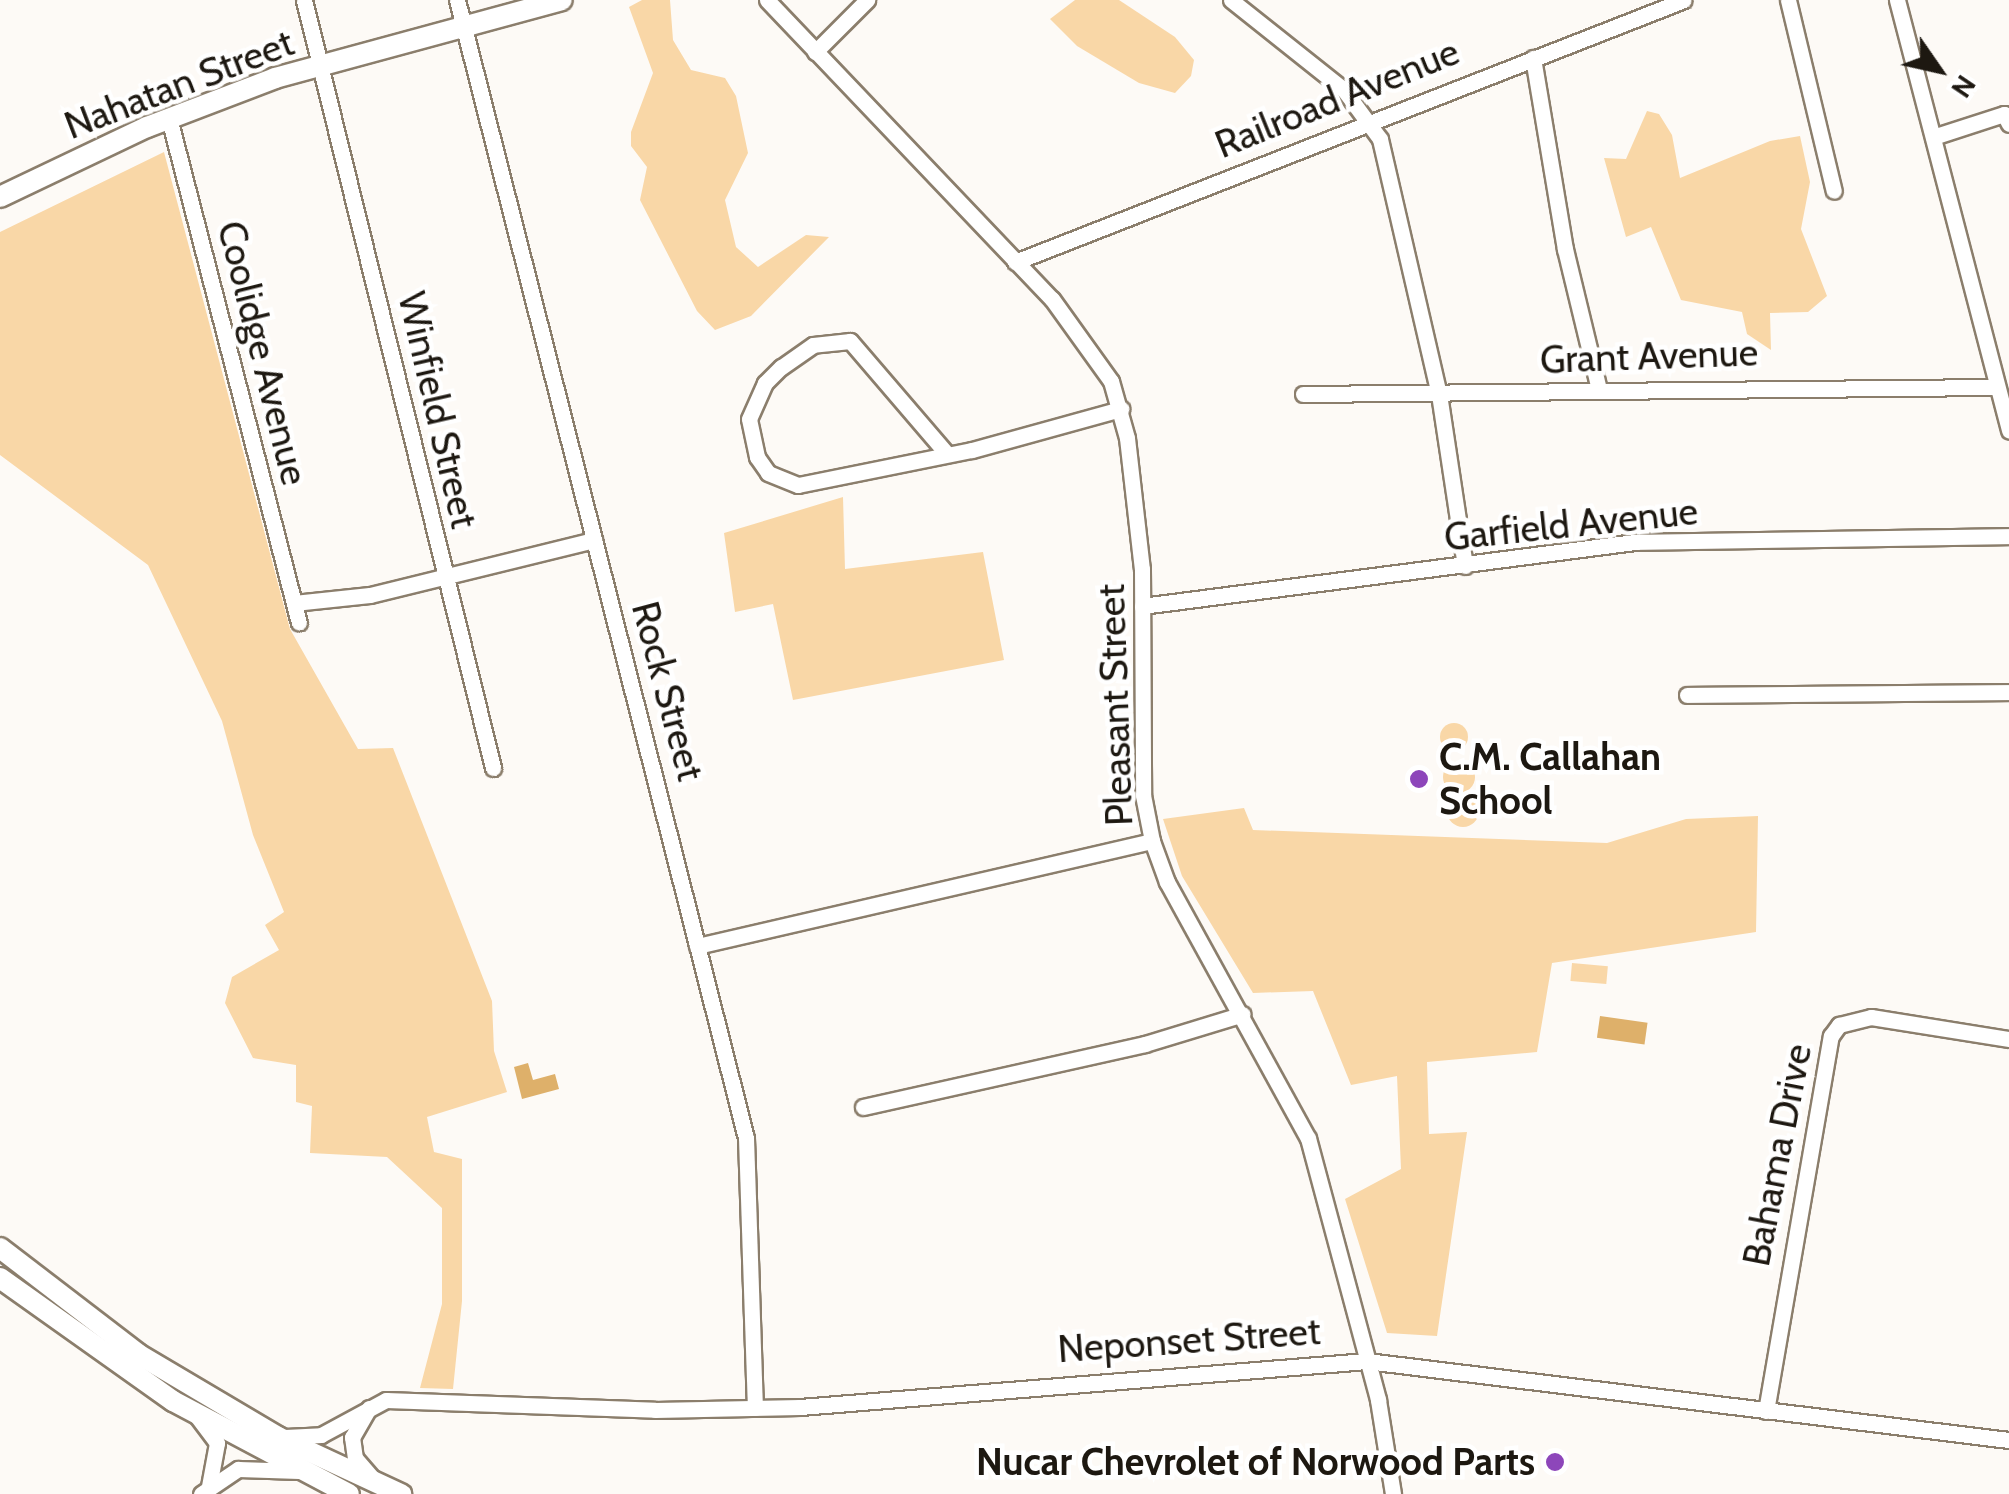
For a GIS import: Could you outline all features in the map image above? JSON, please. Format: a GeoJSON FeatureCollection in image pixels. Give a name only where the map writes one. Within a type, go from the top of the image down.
{"type":"FeatureCollection","features":[{"type":"Feature","properties":{"kind":"main road","name":"Nahatan Street"},"geometry":{"type":"LineString","coordinates":[[0,197],[169,118],[320,66],[464,30],[562,0]]}},
{"type":"Feature","properties":{"kind":"main road"},"geometry":{"type":"LineString","coordinates":[[0,1248],[138,1354],[278,1436],[401,1494]]}},
{"type":"Feature","properties":{"kind":"main road"},"geometry":{"type":"LineString","coordinates":[[0,1278],[49,1318]]}},
{"type":"Feature","properties":{"kind":"main road"},"geometry":{"type":"LineString","coordinates":[[0,1291],[49,1318],[196,1415],[350,1494]]}},
{"type":"Feature","properties":{"kind":"street","name":"Winfield Street"},"geometry":{"type":"LineString","coordinates":[[304,0],[493,768]]}},
{"type":"Feature","properties":{"kind":"street","name":"Rock Street"},"geometry":{"type":"LineString","coordinates":[[458,0],[746,1138],[755,1408]]}},
{"type":"Feature","properties":{"kind":"street","name":"Pleasant Street"},"geometry":{"type":"LineString","coordinates":[[767,0],[1087,342],[1121,409],[1142,606],[1144,795],[1152,841],[1166,882],[1308,1138],[1367,1361],[1393,1494]]}},
{"type":"Feature","properties":{"kind":"street"},"geometry":{"type":"LineString","coordinates":[[815,52],[866,0]]}},
{"type":"Feature","properties":{"kind":"street"},"geometry":{"type":"LineString","coordinates":[[1231,0],[1344,90],[1371,120],[1439,394],[1465,566]]}},
{"type":"Feature","properties":{"kind":"street"},"geometry":{"type":"LineString","coordinates":[[1635,0],[1647,15]]}},
{"type":"Feature","properties":{"kind":"street","name":"Railroad Avenue"},"geometry":{"type":"LineString","coordinates":[[1015,262],[1684,0]]}},
{"type":"Feature","properties":{"kind":"street"},"geometry":{"type":"LineString","coordinates":[[1788,0],[1834,191]]}},
{"type":"Feature","properties":{"kind":"street"},"geometry":{"type":"LineString","coordinates":[[1897,0],[2009,431]]}},
{"type":"Feature","properties":{"kind":"street"},"geometry":{"type":"LineString","coordinates":[[1534,58],[1565,250],[1600,390]]}},
{"type":"Feature","properties":{"kind":"street"},"geometry":{"type":"LineString","coordinates":[[1933,137],[2007,116]]}},
{"type":"Feature","properties":{"kind":"street","name":"Coolidge Avenue"},"geometry":{"type":"LineString","coordinates":[[169,118],[299,624]]}},
{"type":"Feature","properties":{"kind":"street"},"geometry":{"type":"LineString","coordinates":[[947,454],[862,348],[837,338],[812,344],[764,383],[750,419],[757,458],[768,473],[798,485],[947,454],[1121,409]]}},
{"type":"Feature","properties":{"kind":"street","name":"Grant Avenue"},"geometry":{"type":"LineString","coordinates":[[1303,394],[1997,386]]}},
{"type":"Feature","properties":{"kind":"street","name":"Garfield Avenue"},"geometry":{"type":"LineString","coordinates":[[1142,606],[1637,542],[2009,536]]}},
{"type":"Feature","properties":{"kind":"street"},"geometry":{"type":"LineString","coordinates":[[294,603],[370,596],[594,540]]}},
{"type":"Feature","properties":{"kind":"street"},"geometry":{"type":"LineString","coordinates":[[1687,695],[2009,692]]}},
{"type":"Feature","properties":{"kind":"street"},"geometry":{"type":"LineString","coordinates":[[696,946],[1152,841]]}},
{"type":"Feature","properties":{"kind":"street"},"geometry":{"type":"LineString","coordinates":[[863,1108],[1145,1044],[1242,1014]]}},
{"type":"Feature","properties":{"kind":"street","name":"Bahama Drive"},"geometry":{"type":"LineString","coordinates":[[1766,1411],[1831,1036],[1839,1026],[1872,1018],[2009,1039]]}},
{"type":"Feature","properties":{"kind":"street","name":"Neponset Street"},"geometry":{"type":"LineString","coordinates":[[371,1404],[755,1408],[1367,1361],[2009,1440]]}},
{"type":"Feature","properties":{"kind":"street"},"geometry":{"type":"LineString","coordinates":[[278,1436],[321,1435],[371,1404]]}},
{"type":"Feature","properties":{"kind":"street"},"geometry":{"type":"LineString","coordinates":[[371,1404],[352,1438],[354,1458],[377,1484]]}},
{"type":"Feature","properties":{"kind":"street"},"geometry":{"type":"LineString","coordinates":[[196,1415],[218,1444],[205,1490]]}},
{"type":"Feature","properties":{"kind":"street"},"geometry":{"type":"LineString","coordinates":[[205,1490],[254,1466],[305,1472]]}},
{"type":"Feature","properties":{"kind":"shaded area"},"geometry":{"type":"Polygon","coordinates":[[[642,0],[670,0],[673,40],[691,70],[725,78],[736,96],[748,153],[725,200],[736,247],[758,267],[806,235],[829,237],[751,316],[715,330],[697,311],[640,200],[647,167],[631,146],[631,132],[653,73],[629,7],[642,0]]]}},
{"type":"Feature","properties":{"kind":"shaded area"},"geometry":{"type":"Polygon","coordinates":[[[1075,0],[1119,0],[1175,37],[1194,60],[1191,76],[1175,93],[1139,83],[1077,46],[1050,19],[1075,0]]]}},
{"type":"Feature","properties":{"kind":"shaded area"},"geometry":{"type":"Polygon","coordinates":[[[1647,111],[1659,114],[1672,135],[1680,178],[1770,141],[1800,136],[1810,182],[1801,229],[1827,296],[1808,312],[1770,313],[1771,350],[1747,334],[1742,312],[1681,300],[1651,227],[1626,237],[1604,158],[1626,159],[1647,111]]]}},
{"type":"Feature","properties":{"kind":"shaded area"},"geometry":{"type":"Polygon","coordinates":[[[164,152],[290,629],[358,749],[393,748],[492,1001],[494,1051],[507,1092],[427,1117],[434,1152],[462,1159],[462,1301],[453,1389],[420,1388],[442,1304],[442,1208],[387,1157],[310,1153],[312,1106],[296,1102],[296,1065],[253,1058],[225,1003],[232,977],[279,950],[265,925],[284,912],[253,835],[222,721],[148,565],[0,455],[0,232],[164,152]]]}},
{"type":"Feature","properties":{"kind":"shaded area"},"geometry":{"type":"Polygon","coordinates":[[[843,497],[845,569],[983,552],[1004,660],[793,700],[773,604],[735,612],[724,533],[843,497]]]}},
{"type":"Feature","properties":{"kind":"shaded area"},"geometry":{"type":"Polygon","coordinates":[[[1454,723],[1464,727],[1468,737],[1464,747],[1454,751],[1444,747],[1440,737],[1444,727],[1454,723]]]}},
{"type":"Feature","properties":{"kind":"shaded area"},"geometry":{"type":"Polygon","coordinates":[[[1459,761],[1470,766],[1475,777],[1470,788],[1459,793],[1448,788],[1443,777],[1448,766],[1459,761]]]}},
{"type":"Feature","properties":{"kind":"shaded area"},"geometry":{"type":"Polygon","coordinates":[[[1463,795],[1474,800],[1479,811],[1474,822],[1463,827],[1452,822],[1447,811],[1452,800],[1463,795]]]}},
{"type":"Feature","properties":{"kind":"shaded area"},"geometry":{"type":"Polygon","coordinates":[[[1244,808],[1253,830],[1607,843],[1686,819],[1758,816],[1756,932],[1552,963],[1537,1052],[1427,1062],[1429,1134],[1467,1132],[1437,1336],[1387,1333],[1345,1199],[1401,1169],[1397,1076],[1351,1085],[1313,991],[1253,993],[1182,876],[1163,819],[1244,808]]]}},
{"type":"Feature","properties":{"kind":"shaded area"},"geometry":{"type":"Polygon","coordinates":[[[1572,963],[1608,966],[1606,984],[1570,981],[1572,963]]]}},
{"type":"Feature","properties":{"kind":"shaded area"},"geometry":{"type":"Polygon","coordinates":[[[1600,1016],[1648,1023],[1644,1044],[1597,1038],[1600,1016]]]}},
{"type":"Feature","properties":{"kind":"shaded area"},"geometry":{"type":"Polygon","coordinates":[[[528,1063],[533,1080],[555,1074],[559,1089],[522,1099],[514,1067],[528,1063]]]}},
{"type":"Feature","properties":{"kind":"place","name":"C.M. Callahan School"},"geometry":{"type":"Point","coordinates":[1419,779]}},
{"type":"Feature","properties":{"kind":"place","name":"Nucar Chevrolet of Norwood Parts"},"geometry":{"type":"Point","coordinates":[1555,1462]}}]}
